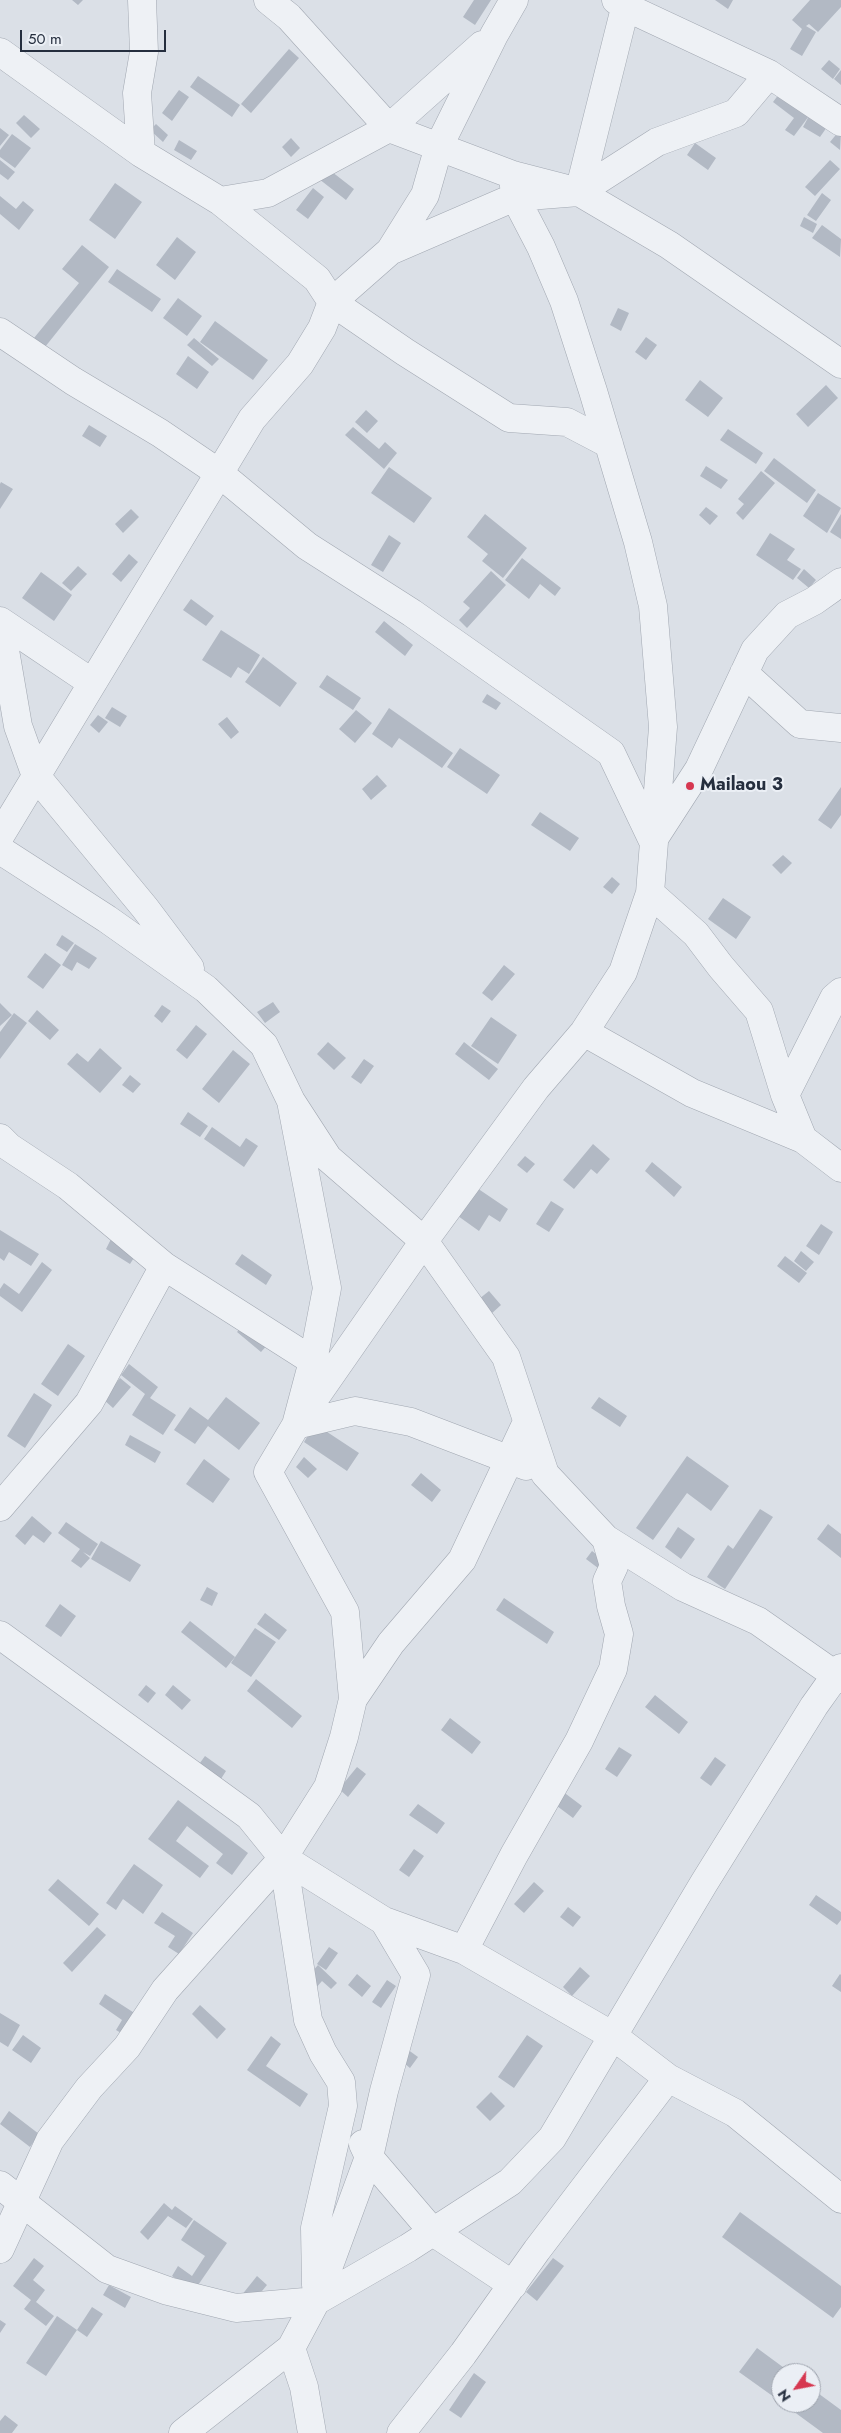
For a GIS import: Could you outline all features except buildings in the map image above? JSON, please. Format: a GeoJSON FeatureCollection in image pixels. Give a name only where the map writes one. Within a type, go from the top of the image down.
{"type":"FeatureCollection","features":[{"type":"Feature","properties":{"kind":"street"},"geometry":{"type":"LineString","coordinates":[[141,153],[137,93],[144,52],[142,0]]}},
{"type":"Feature","properties":{"kind":"street"},"geometry":{"type":"LineString","coordinates":[[268,0],[289,16],[389,128],[439,146],[514,186],[579,192],[669,245],[841,364]]}},
{"type":"Feature","properties":{"kind":"street"},"geometry":{"type":"LineString","coordinates":[[390,251],[425,195],[439,146],[494,35],[514,0]]}},
{"type":"Feature","properties":{"kind":"street"},"geometry":{"type":"LineString","coordinates":[[579,192],[623,2],[769,74],[841,122]]}},
{"type":"Feature","properties":{"kind":"street"},"geometry":{"type":"LineString","coordinates":[[220,201],[268,193],[389,128],[494,35]]}},
{"type":"Feature","properties":{"kind":"street"},"geometry":{"type":"LineString","coordinates":[[0,52],[141,153],[220,201],[317,280],[332,302],[405,352],[509,418],[567,422],[609,444]]}},
{"type":"Feature","properties":{"kind":"street"},"geometry":{"type":"LineString","coordinates":[[579,192],[656,142],[736,112],[769,74]]}},
{"type":"Feature","properties":{"kind":"street"},"geometry":{"type":"LineString","coordinates":[[0,836],[91,682],[252,419],[300,364],[322,328],[332,302],[390,251],[514,186]]}},
{"type":"Feature","properties":{"kind":"street"},"geometry":{"type":"LineString","coordinates":[[0,2250],[50,2140],[89,2088],[126,2047],[165,1990],[283,1858],[328,1787],[344,1737],[353,1699],[345,1612],[268,1472],[296,1425],[424,1241],[536,1088],[584,1032],[624,972],[650,893],[663,727],[653,606],[638,542],[564,301],[514,186]]}},
{"type":"Feature","properties":{"kind":"street"},"geometry":{"type":"LineString","coordinates":[[0,332],[73,381],[160,433],[219,473],[307,546],[412,613],[612,753],[653,840]]}},
{"type":"Feature","properties":{"kind":"street"},"geometry":{"type":"LineString","coordinates":[[653,840],[698,769],[755,650],[787,615],[814,601],[841,582]]}},
{"type":"Feature","properties":{"kind":"street"},"geometry":{"type":"LineString","coordinates":[[0,621],[91,682]]}},
{"type":"Feature","properties":{"kind":"street"},"geometry":{"type":"LineString","coordinates":[[0,621],[18,726],[36,776],[145,908],[206,989]]}},
{"type":"Feature","properties":{"kind":"street"},"geometry":{"type":"LineString","coordinates":[[744,673],[800,724],[841,728]]}},
{"type":"Feature","properties":{"kind":"street"},"geometry":{"type":"LineString","coordinates":[[0,850],[107,919],[206,989],[264,1044],[291,1101],[328,1158],[424,1241],[506,1357],[545,1474],[606,1539],[683,1587],[758,1621],[839,1674],[814,1706],[704,1883],[552,2138],[510,2182],[433,2232],[316,2301],[236,2308],[168,2291],[107,2269],[0,2185]]}},
{"type":"Feature","properties":{"kind":"street"},"geometry":{"type":"LineString","coordinates":[[650,893],[696,934],[758,1011],[785,1095],[803,1139]]}},
{"type":"Feature","properties":{"kind":"street"},"geometry":{"type":"LineString","coordinates":[[785,1095],[834,998],[841,992]]}},
{"type":"Feature","properties":{"kind":"street"},"geometry":{"type":"LineString","coordinates":[[584,1032],[692,1093],[803,1139],[841,1168]]}},
{"type":"Feature","properties":{"kind":"street"},"geometry":{"type":"LineString","coordinates":[[291,1101],[327,1288],[313,1361],[296,1425]]}},
{"type":"Feature","properties":{"kind":"street"},"geometry":{"type":"LineString","coordinates":[[3,1148],[68,1186],[164,1266],[313,1361]]}},
{"type":"Feature","properties":{"kind":"street"},"geometry":{"type":"LineString","coordinates":[[0,1507],[88,1404],[164,1266]]}},
{"type":"Feature","properties":{"kind":"street"},"geometry":{"type":"LineString","coordinates":[[296,1425],[355,1411],[411,1422],[545,1474]]}},
{"type":"Feature","properties":{"kind":"street"},"geometry":{"type":"LineString","coordinates":[[353,1699],[391,1643],[462,1560],[527,1422]]}},
{"type":"Feature","properties":{"kind":"street"},"geometry":{"type":"LineString","coordinates":[[464,1950],[514,1855],[579,1741],[614,1669],[619,1634],[610,1606],[607,1581],[614,1566],[606,1539]]}},
{"type":"Feature","properties":{"kind":"street"},"geometry":{"type":"LineString","coordinates":[[0,1636],[249,1816],[283,1858],[384,1921],[464,1950],[612,2036],[668,2078],[735,2113],[841,2199]]}},
{"type":"Feature","properties":{"kind":"street"},"geometry":{"type":"LineString","coordinates":[[283,1858],[308,2020],[323,2053],[341,2082],[343,2106],[315,2228],[316,2301]]}},
{"type":"Feature","properties":{"kind":"street"},"geometry":{"type":"LineString","coordinates":[[183,2433],[291,2348],[316,2301],[369,2157],[384,2091],[416,1975],[384,1921]]}},
{"type":"Feature","properties":{"kind":"street"},"geometry":{"type":"LineString","coordinates":[[401,2433],[463,2354],[668,2078]]}},
{"type":"Feature","properties":{"kind":"street"},"geometry":{"type":"LineString","coordinates":[[343,2106],[369,2157],[433,2232],[513,2285]]}},
{"type":"Feature","properties":{"kind":"street"},"geometry":{"type":"LineString","coordinates":[[291,2348],[304,2387],[312,2433]]}},
{"type":"Feature","properties":{"kind":"place","name":"Mailaou 3"},"geometry":{"type":"Point","coordinates":[690,786]}}]}
